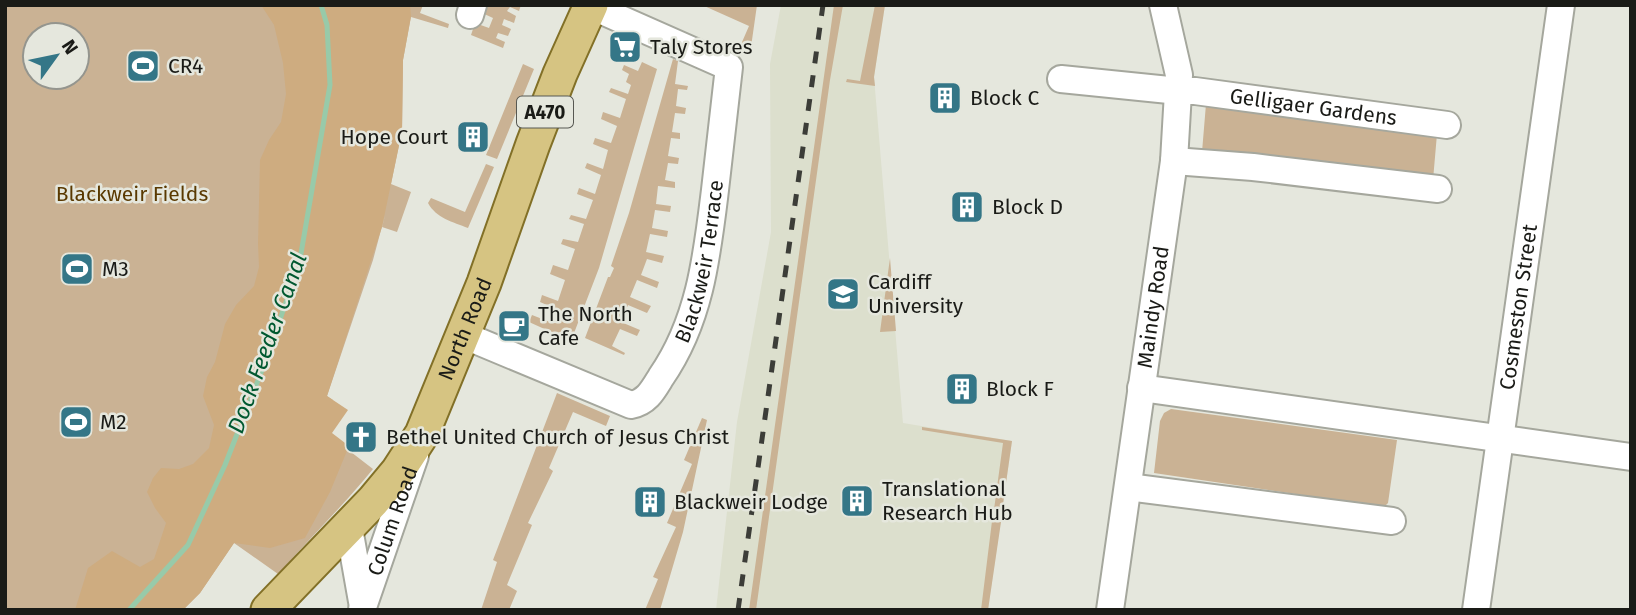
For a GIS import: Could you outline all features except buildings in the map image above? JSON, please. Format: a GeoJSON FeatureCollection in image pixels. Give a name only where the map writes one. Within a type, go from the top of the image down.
{"type":"FeatureCollection","features":[{"type":"Feature","properties":{"kind":"main road","name":"North Road"},"geometry":{"type":"LineString","coordinates":[[268,610],[349,528],[398,471],[422,434],[484,283],[542,121],[590,5]]}},
{"type":"Feature","properties":{"kind":"street","name":"Blackweir Terrace"},"geometry":{"type":"LineString","coordinates":[[463,335],[631,405],[641,403],[649,395],[670,365],[685,335],[708,256],[729,67],[590,5]]}},
{"type":"Feature","properties":{"kind":"street","name":"Maindy Road"},"geometry":{"type":"LineString","coordinates":[[1111,610],[1174,161],[1180,91],[1177,62],[1163,5]]}},
{"type":"Feature","properties":{"kind":"street","name":"Cosmeston Street"},"geometry":{"type":"LineString","coordinates":[[1476,610],[1561,5]]}},
{"type":"Feature","properties":{"kind":"street","name":"Gelligaer Gardens"},"geometry":{"type":"LineString","coordinates":[[1061,79],[1195,91],[1447,125]]}},
{"type":"Feature","properties":{"kind":"street"},"geometry":{"type":"LineString","coordinates":[[1174,161],[1253,167],[1438,189]]}},
{"type":"Feature","properties":{"kind":"street"},"geometry":{"type":"LineString","coordinates":[[1141,388],[1631,457]]}},
{"type":"Feature","properties":{"kind":"street","name":"Colum Road"},"geometry":{"type":"LineString","coordinates":[[362,608],[422,434]]}},
{"type":"Feature","properties":{"kind":"street"},"geometry":{"type":"LineString","coordinates":[[1128,487],[1392,521]]}},
{"type":"Feature","properties":{"kind":"street","name":"Colum Road"},"geometry":{"type":"LineString","coordinates":[[349,528],[362,608]]}},
{"type":"Feature","properties":{"kind":"shaded area"},"geometry":{"type":"Polygon","coordinates":[[[261,5],[410,5],[411,16],[403,60],[402,131],[382,227],[327,396],[348,410],[332,433],[349,446],[330,492],[305,538],[270,548],[234,543],[200,593],[183,610],[75,610],[88,568],[112,551],[140,567],[154,559],[166,523],[147,492],[153,478],[161,468],[179,469],[193,464],[209,448],[214,425],[203,396],[207,377],[215,362],[225,324],[236,305],[254,286],[259,267],[260,160],[281,122],[286,94],[283,63],[274,25],[261,5]]]}},
{"type":"Feature","properties":{"kind":"shaded area","name":"Cardiff University"},"geometry":{"type":"Polygon","coordinates":[[[781,5],[885,5],[874,77],[903,423],[1012,441],[988,610],[716,610],[737,422],[771,232],[770,64],[781,5]]]}},
{"type":"Feature","properties":{"kind":"green space","name":"Blackweir Fields"},"geometry":{"type":"Polygon","coordinates":[[[5,5],[423,5],[420,13],[449,24],[448,28],[411,17],[403,60],[402,131],[391,184],[411,192],[397,232],[382,227],[385,215],[373,260],[327,396],[333,400],[325,432],[373,469],[278,574],[234,543],[200,593],[183,610],[5,610],[5,5]]]}},
{"type":"Feature","properties":{"kind":"green space"},"geometry":{"type":"Polygon","coordinates":[[[482,5],[521,5],[519,11],[510,7],[507,11],[516,16],[514,23],[504,19],[502,25],[511,29],[508,36],[498,33],[496,38],[505,42],[503,48],[471,35],[475,23],[489,28],[493,18],[480,12],[482,5]]]}},
{"type":"Feature","properties":{"kind":"green space"},"geometry":{"type":"Polygon","coordinates":[[[702,5],[757,5],[750,54],[739,49],[749,26],[702,5]]]}},
{"type":"Feature","properties":{"kind":"green space"},"geometry":{"type":"Polygon","coordinates":[[[834,5],[843,5],[830,80],[756,610],[749,610],[834,5]]]}},
{"type":"Feature","properties":{"kind":"green space"},"geometry":{"type":"Polygon","coordinates":[[[875,5],[885,5],[875,86],[846,82],[847,79],[860,81],[875,5]]]}},
{"type":"Feature","properties":{"kind":"green space"},"geometry":{"type":"Polygon","coordinates":[[[673,59],[678,61],[675,84],[688,86],[687,90],[678,89],[676,106],[686,108],[685,114],[675,113],[672,132],[680,133],[680,139],[671,138],[668,156],[679,158],[678,164],[668,163],[665,180],[675,182],[675,188],[658,186],[656,204],[671,206],[670,212],[655,210],[652,228],[668,231],[667,237],[650,234],[646,252],[664,256],[662,263],[647,259],[641,275],[659,282],[657,288],[637,280],[630,297],[651,306],[647,313],[628,305],[621,322],[640,330],[637,336],[620,329],[612,346],[625,353],[624,355],[585,338],[614,268],[611,266],[673,59]]]}},
{"type":"Feature","properties":{"kind":"green space"},"geometry":{"type":"Polygon","coordinates":[[[642,62],[657,69],[599,268],[571,341],[529,322],[532,315],[550,322],[556,309],[540,302],[542,295],[558,301],[565,280],[550,274],[553,265],[568,270],[575,249],[561,244],[563,239],[578,242],[584,224],[569,219],[571,215],[586,219],[593,200],[577,194],[579,188],[595,194],[601,175],[585,168],[587,163],[603,169],[608,150],[593,144],[595,138],[611,143],[617,126],[601,119],[603,112],[620,118],[626,99],[609,92],[611,88],[628,94],[631,85],[626,82],[629,74],[622,70],[624,65],[638,71],[642,62]]]}},
{"type":"Feature","properties":{"kind":"green space"},"geometry":{"type":"Polygon","coordinates":[[[523,64],[534,69],[497,159],[486,155],[523,64]]]}},
{"type":"Feature","properties":{"kind":"green space"},"geometry":{"type":"Polygon","coordinates":[[[1206,104],[1437,134],[1433,180],[1202,152],[1206,104]]]}},
{"type":"Feature","properties":{"kind":"green space"},"geometry":{"type":"Polygon","coordinates":[[[486,164],[494,167],[468,228],[445,219],[431,208],[428,203],[431,198],[465,212],[486,164]]]}},
{"type":"Feature","properties":{"kind":"green space"},"geometry":{"type":"Polygon","coordinates":[[[890,258],[896,331],[880,332],[890,258]]]}},
{"type":"Feature","properties":{"kind":"green space"},"geometry":{"type":"Polygon","coordinates":[[[557,393],[610,416],[606,426],[573,412],[549,468],[553,471],[528,523],[532,525],[507,585],[517,591],[509,610],[481,610],[497,562],[493,560],[557,393]]]}},
{"type":"Feature","properties":{"kind":"green space"},"geometry":{"type":"Polygon","coordinates":[[[1171,409],[1397,440],[1388,503],[1384,507],[1154,473],[1160,421],[1164,413],[1171,409]]]}},
{"type":"Feature","properties":{"kind":"green space"},"geometry":{"type":"Polygon","coordinates":[[[702,418],[707,420],[683,532],[660,610],[645,610],[658,579],[653,577],[676,527],[667,523],[692,464],[684,460],[702,418]]]}},
{"type":"Feature","properties":{"kind":"green space"},"geometry":{"type":"Polygon","coordinates":[[[922,427],[1012,441],[1001,518],[993,517],[1003,443],[922,430],[922,427]]]}},
{"type":"Feature","properties":{"kind":"green space"},"geometry":{"type":"Polygon","coordinates":[[[992,521],[1001,522],[988,610],[981,610],[992,521]]]}},
{"type":"Feature","properties":{"kind":"waterway","name":"Dock Feeder Canal"},"geometry":{"type":"LineString","coordinates":[[129,610],[188,545],[225,465],[299,265],[330,85],[327,25],[321,5]]}},
{"type":"Feature","properties":{"kind":"railway"},"geometry":{"type":"LineString","coordinates":[[738,610],[823,5]]}},
{"type":"Feature","properties":{"kind":"place","name":"Taly Stores"},"geometry":{"type":"Point","coordinates":[625,47]}},
{"type":"Feature","properties":{"kind":"place","name":"CR4"},"geometry":{"type":"Point","coordinates":[143,66]}},
{"type":"Feature","properties":{"kind":"place","name":"Block C"},"geometry":{"type":"Point","coordinates":[945,98]}},
{"type":"Feature","properties":{"kind":"place","name":"Hope Court"},"geometry":{"type":"Point","coordinates":[473,137]}},
{"type":"Feature","properties":{"kind":"place","name":"Block D"},"geometry":{"type":"Point","coordinates":[967,207]}},
{"type":"Feature","properties":{"kind":"place","name":"M3"},"geometry":{"type":"Point","coordinates":[77,269]}},
{"type":"Feature","properties":{"kind":"place","name":"Cardiff University"},"geometry":{"type":"Point","coordinates":[843,294]}},
{"type":"Feature","properties":{"kind":"place","name":"The North Cafe"},"geometry":{"type":"Point","coordinates":[514,326]}},
{"type":"Feature","properties":{"kind":"place","name":"Block F"},"geometry":{"type":"Point","coordinates":[962,389]}},
{"type":"Feature","properties":{"kind":"place","name":"M2"},"geometry":{"type":"Point","coordinates":[76,422]}},
{"type":"Feature","properties":{"kind":"place","name":"Bethel United Church of Jesus Christ"},"geometry":{"type":"Point","coordinates":[361,437]}},
{"type":"Feature","properties":{"kind":"place","name":"Translational Research Hub"},"geometry":{"type":"Point","coordinates":[857,501]}},
{"type":"Feature","properties":{"kind":"place","name":"Blackweir Lodge"},"geometry":{"type":"Point","coordinates":[650,502]}}]}
